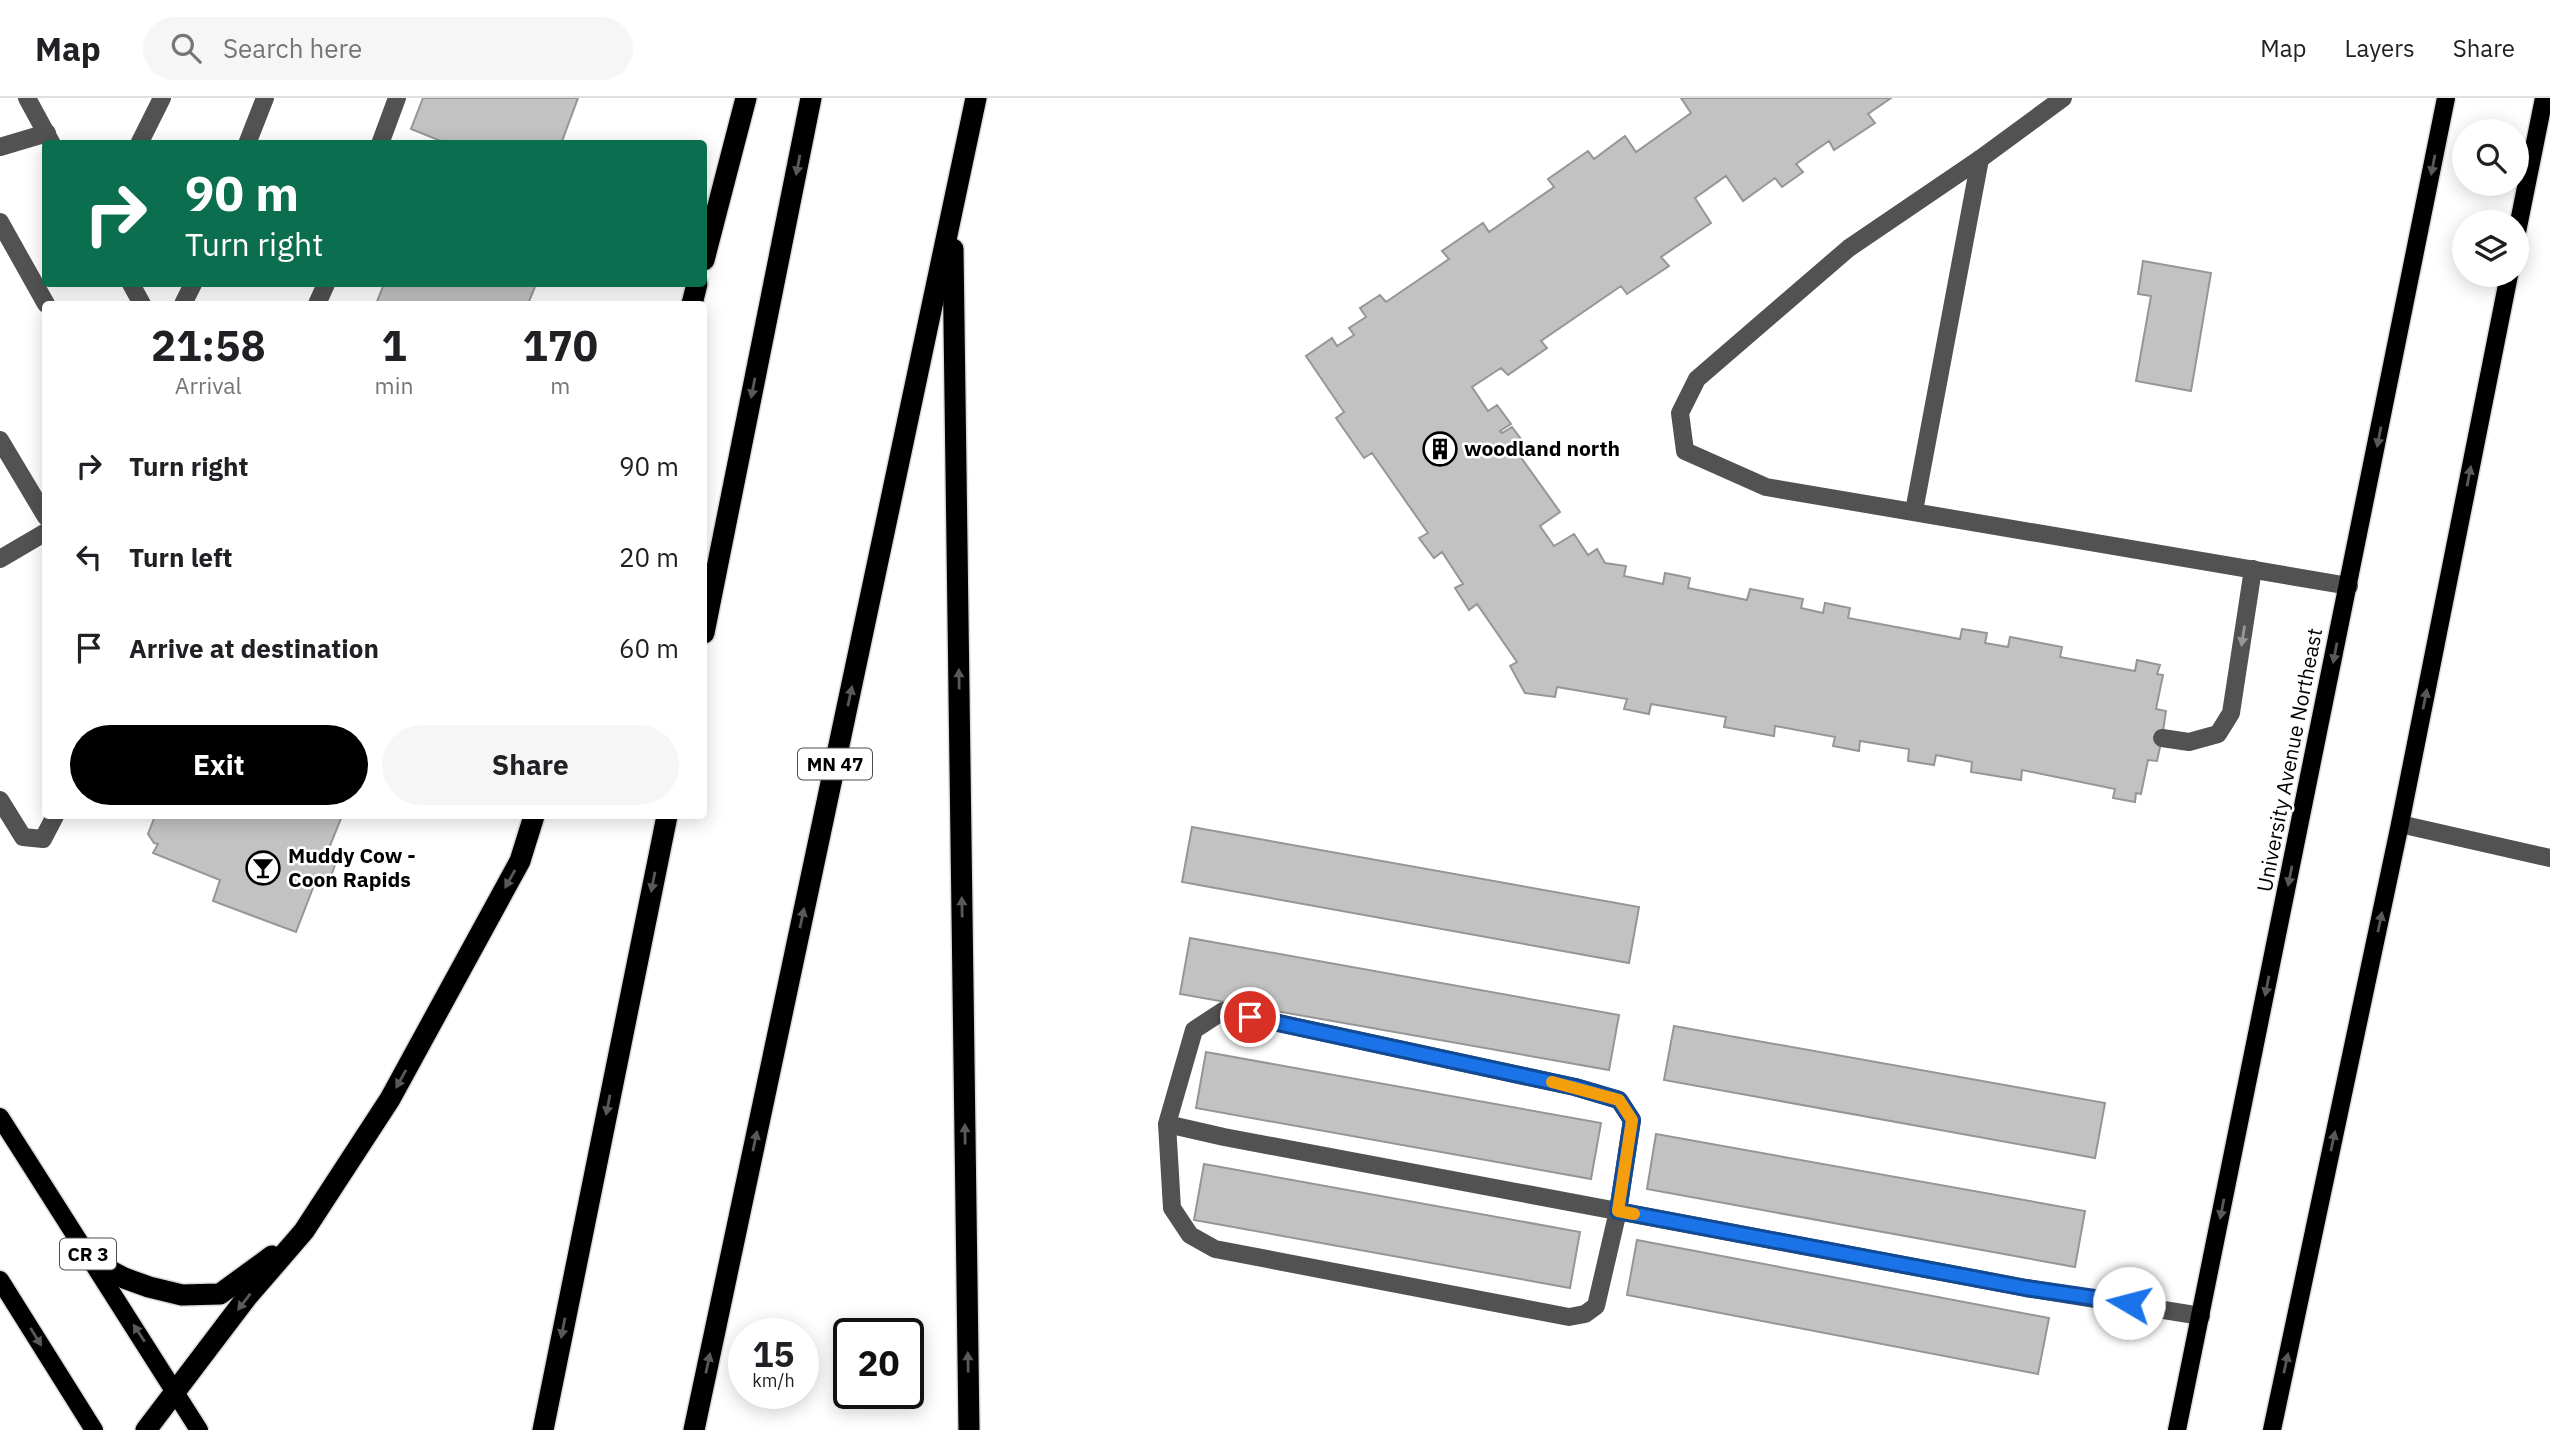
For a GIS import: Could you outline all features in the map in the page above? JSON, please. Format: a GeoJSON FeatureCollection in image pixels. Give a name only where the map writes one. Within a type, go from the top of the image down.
{"type":"FeatureCollection","features":[{"type":"Feature","properties":{"kind":"highway"},"geometry":{"type":"LineString","coordinates":[[707,248],[746,98]]}},
{"type":"Feature","properties":{"kind":"highway"},"geometry":{"type":"LineString","coordinates":[[707,618],[811,98]]}},
{"type":"Feature","properties":{"kind":"highway","name":"MN 47"},"geometry":{"type":"LineString","coordinates":[[694,1430],[976,98]]}},
{"type":"Feature","properties":{"kind":"highway"},"geometry":{"type":"LineString","coordinates":[[953,211],[969,1430]]}},
{"type":"Feature","properties":{"kind":"highway"},"geometry":{"type":"LineString","coordinates":[[146,1430],[247,1297],[304,1231],[390,1099],[520,861],[533,819]]}},
{"type":"Feature","properties":{"kind":"highway"},"geometry":{"type":"LineString","coordinates":[[543,1430],[666,819]]}},
{"type":"Feature","properties":{"kind":"highway"},"geometry":{"type":"LineString","coordinates":[[92,1261],[124,1278],[149,1287],[182,1295],[220,1294],[304,1231]]}},
{"type":"Feature","properties":{"kind":"main road","name":"University Avenue Northeast"},"geometry":{"type":"LineString","coordinates":[[2177,1430],[2446,98]]}},
{"type":"Feature","properties":{"kind":"main road"},"geometry":{"type":"LineString","coordinates":[[2521,210],[2544,98]]}},
{"type":"Feature","properties":{"kind":"main road"},"geometry":{"type":"LineString","coordinates":[[2272,1430],[2400,824],[2507,287]]}},
{"type":"Feature","properties":{"kind":"main road","name":"CR 3"},"geometry":{"type":"LineString","coordinates":[[0,1117],[175,1390]]}},
{"type":"Feature","properties":{"kind":"main road"},"geometry":{"type":"LineString","coordinates":[[0,1280],[94,1430]]}},
{"type":"Feature","properties":{"kind":"main road"},"geometry":{"type":"LineString","coordinates":[[175,1390],[199,1430]]}},
{"type":"Feature","properties":{"kind":"street"},"geometry":{"type":"LineString","coordinates":[[0,147],[50,138],[27,98]]}},
{"type":"Feature","properties":{"kind":"street"},"geometry":{"type":"LineString","coordinates":[[141,140],[162,98]]}},
{"type":"Feature","properties":{"kind":"street"},"geometry":{"type":"LineString","coordinates":[[249,140],[265,98]]}},
{"type":"Feature","properties":{"kind":"street"},"geometry":{"type":"LineString","coordinates":[[381,140],[397,98]]}},
{"type":"Feature","properties":{"kind":"street"},"geometry":{"type":"LineString","coordinates":[[2063,98],[1839,257],[1697,379],[1680,413],[1685,451],[1766,487],[1914,510],[2348,586]]}},
{"type":"Feature","properties":{"kind":"street"},"geometry":{"type":"LineString","coordinates":[[1914,510],[1980,159]]}},
{"type":"Feature","properties":{"kind":"street"},"geometry":{"type":"LineString","coordinates":[[0,222],[44,301]]}},
{"type":"Feature","properties":{"kind":"street"},"geometry":{"type":"LineString","coordinates":[[0,440],[42,510]]}},
{"type":"Feature","properties":{"kind":"street"},"geometry":{"type":"LineString","coordinates":[[0,559],[42,534]]}},
{"type":"Feature","properties":{"kind":"street"},"geometry":{"type":"LineString","coordinates":[[2162,738],[2189,742],[2218,734],[2231,713],[2253,569]]}},
{"type":"Feature","properties":{"kind":"street"},"geometry":{"type":"LineString","coordinates":[[0,800],[23,836],[44,839],[54,819]]}},
{"type":"Feature","properties":{"kind":"street"},"geometry":{"type":"LineString","coordinates":[[2400,824],[2550,858]]}},
{"type":"Feature","properties":{"kind":"street"},"geometry":{"type":"LineString","coordinates":[[1223,1011],[1575,1087],[1619,1100],[1632,1120],[1618,1211],[1596,1306],[1585,1314],[1569,1317],[1215,1249],[1190,1235],[1172,1208],[1167,1124],[1194,1030],[1223,1011]]}},
{"type":"Feature","properties":{"kind":"street"},"geometry":{"type":"LineString","coordinates":[[1167,1124],[2026,1288],[2201,1316]]}},
{"type":"Feature","properties":{"kind":"building"},"geometry":{"type":"Polygon","coordinates":[[[423,98],[578,98],[562,140],[438,140],[411,129],[423,98]]]}},
{"type":"Feature","properties":{"kind":"building","name":"woodland north"},"geometry":{"type":"Polygon","coordinates":[[[1681,98],[1891,98],[1868,114],[1875,123],[1834,150],[1829,141],[1796,164],[1803,172],[1782,187],[1775,178],[1743,201],[1726,176],[1695,198],[1711,223],[1661,257],[1669,266],[1627,294],[1621,286],[1541,341],[1547,348],[1508,375],[1501,368],[1472,387],[1488,411],[1497,405],[1511,424],[1500,431],[1502,433],[1512,427],[1527,447],[1517,452],[1560,512],[1540,526],[1554,546],[1574,534],[1588,555],[1597,549],[1605,563],[1626,566],[1624,576],[1663,584],[1665,573],[1690,578],[1688,588],[1747,600],[1750,589],[1803,599],[1801,608],[1823,613],[1825,603],[1850,608],[1848,618],[1960,639],[1962,629],[1987,633],[1985,643],[2008,647],[2010,637],[2062,647],[2060,657],[2135,671],[2137,660],[2160,665],[2157,674],[2163,675],[2156,709],[2166,711],[2162,738],[2157,761],[2148,760],[2141,794],[2136,793],[2135,802],[2113,798],[2115,789],[2022,770],[2021,780],[1971,772],[1972,762],[1936,755],[1934,765],[1908,761],[1909,749],[1860,741],[1859,751],[1833,746],[1835,737],[1775,726],[1774,736],[1724,727],[1726,717],[1651,704],[1649,714],[1624,709],[1627,699],[1557,687],[1555,697],[1525,693],[1510,666],[1517,662],[1477,604],[1469,610],[1455,588],[1463,584],[1442,552],[1434,558],[1419,538],[1428,533],[1372,453],[1364,458],[1336,418],[1344,412],[1306,356],[1332,338],[1337,346],[1354,335],[1349,328],[1366,317],[1360,308],[1380,295],[1386,302],[1449,259],[1442,251],[1483,223],[1489,232],[1554,187],[1548,179],[1588,151],[1594,159],[1625,136],[1636,152],[1691,113],[1681,98]]]}},
{"type":"Feature","properties":{"kind":"building"},"geometry":{"type":"Polygon","coordinates":[[[2143,261],[2211,273],[2191,391],[2136,381],[2151,296],[2138,294],[2143,261]]]}},
{"type":"Feature","properties":{"kind":"building"},"geometry":{"type":"Polygon","coordinates":[[[383,287],[535,287],[529,301],[377,301],[383,287]]]}},
{"type":"Feature","properties":{"kind":"building","name":"Muddy Cow - Coon Rapids"},"geometry":{"type":"Polygon","coordinates":[[[154,819],[341,819],[325,858],[336,862],[330,879],[318,875],[296,932],[213,901],[220,880],[153,853],[158,844],[154,843],[148,834],[154,819]]]}},
{"type":"Feature","properties":{"kind":"building"},"geometry":{"type":"Polygon","coordinates":[[[1192,827],[1639,907],[1629,963],[1182,882],[1192,827]]]}},
{"type":"Feature","properties":{"kind":"building"},"geometry":{"type":"Polygon","coordinates":[[[1190,938],[1619,1015],[1609,1070],[1180,994],[1190,938]]]}},
{"type":"Feature","properties":{"kind":"building"},"geometry":{"type":"Polygon","coordinates":[[[1674,1026],[2105,1103],[2095,1158],[1664,1080],[1674,1026]]]}},
{"type":"Feature","properties":{"kind":"building"},"geometry":{"type":"Polygon","coordinates":[[[1206,1052],[1601,1123],[1591,1179],[1196,1108],[1206,1052]]]}},
{"type":"Feature","properties":{"kind":"building"},"geometry":{"type":"Polygon","coordinates":[[[1656,1134],[2085,1211],[2075,1267],[1647,1189],[1656,1134]]]}},
{"type":"Feature","properties":{"kind":"building"},"geometry":{"type":"Polygon","coordinates":[[[1204,1164],[1580,1232],[1570,1288],[1194,1220],[1204,1164]]]}},
{"type":"Feature","properties":{"kind":"building"},"geometry":{"type":"Polygon","coordinates":[[[1637,1240],[2049,1318],[2038,1374],[1627,1295],[1637,1240]]]}},
{"type":"Feature","properties":{"kind":"slow traffic"},"geometry":{"type":"LineString","coordinates":[[1552,1082],[1619,1100],[1632,1120],[1618,1211],[1634,1214]]}},
{"type":"Feature","properties":{"kind":"place","name":"woodland north"},"geometry":{"type":"Point","coordinates":[1440,449]}},
{"type":"Feature","properties":{"kind":"place","name":"Muddy Cow - Coon Rapids"},"geometry":{"type":"Point","coordinates":[263,868]}},
{"type":"Feature","properties":{"kind":"route"},"geometry":{"type":"LineString","coordinates":[[1250,1017],[1575,1087],[1619,1100],[1632,1120],[1618,1211],[2026,1288],[2129,1303]]}}]}
